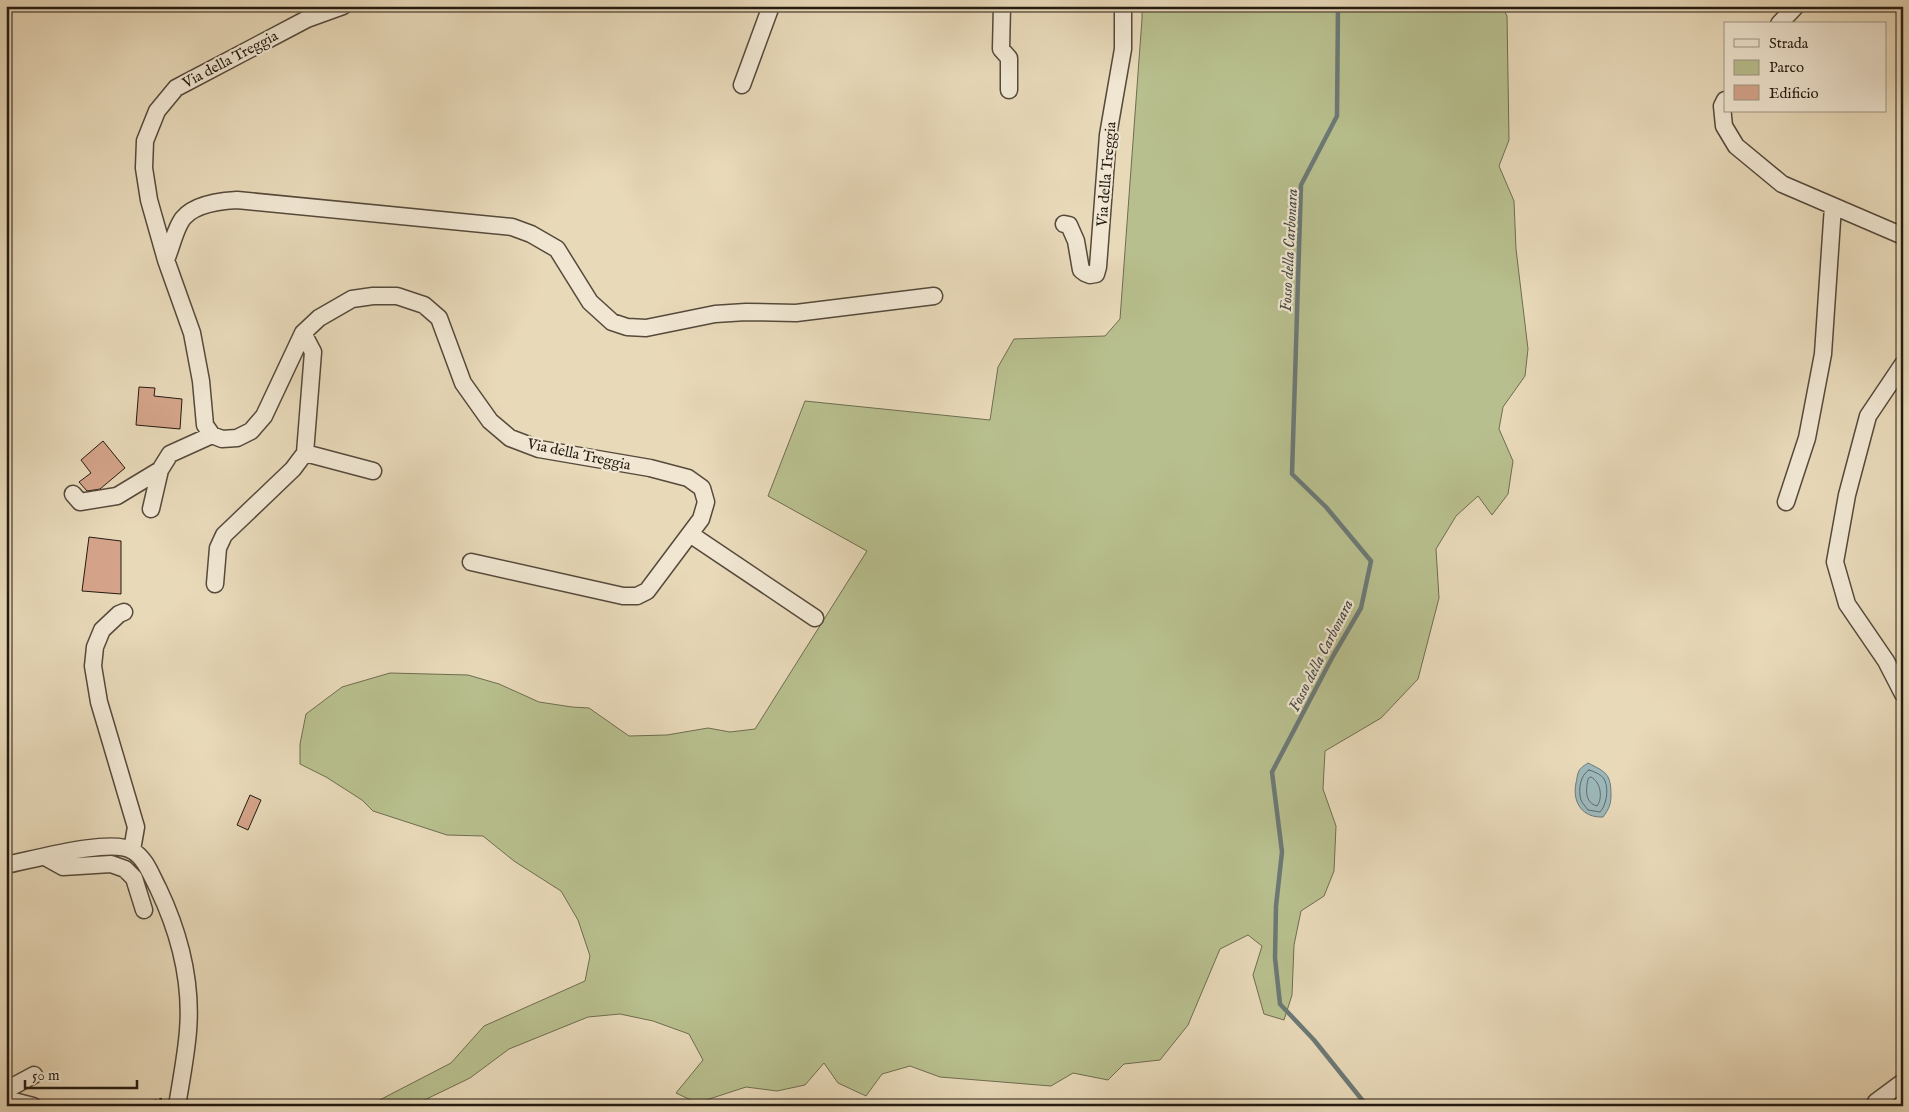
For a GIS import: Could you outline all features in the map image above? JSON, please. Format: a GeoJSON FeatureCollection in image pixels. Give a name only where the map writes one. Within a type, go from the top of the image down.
{"type":"FeatureCollection","features":[{"type":"Feature","properties":{"kind":"street","name":"Via della Treggia"},"geometry":{"type":"LineString","coordinates":[[343,6],[307,19],[176,88],[157,111],[146,141],[144,168],[149,200],[166,260],[192,333],[202,381],[205,425],[212,436],[222,439],[237,438],[251,430],[258,423],[264,416],[303,333],[319,318],[352,299],[373,296],[397,296],[424,305],[439,318],[463,383],[490,421],[510,438],[539,449],[650,468],[688,478],[702,488],[706,502],[701,518],[690,534],[647,591],[637,596],[623,596],[471,562]]}},
{"type":"Feature","properties":{"kind":"street"},"geometry":{"type":"LineString","coordinates":[[742,85],[771,6]]}},
{"type":"Feature","properties":{"kind":"street"},"geometry":{"type":"LineString","coordinates":[[1002,6],[1001,49],[1009,58],[1008,90]]}},
{"type":"Feature","properties":{"kind":"street","name":"Via della Treggia"},"geometry":{"type":"LineString","coordinates":[[1064,224],[1069,225],[1076,241],[1081,270],[1085,274],[1096,274],[1108,135],[1123,49],[1123,6]]}},
{"type":"Feature","properties":{"kind":"street"},"geometry":{"type":"LineString","coordinates":[[1781,22],[1796,6]]}},
{"type":"Feature","properties":{"kind":"street"},"geometry":{"type":"LineString","coordinates":[[1724,102],[1722,106],[1724,126],[1736,146],[1782,184],[1903,236]]}},
{"type":"Feature","properties":{"kind":"street"},"geometry":{"type":"LineString","coordinates":[[166,260],[181,221],[196,209],[218,202],[237,200],[512,227],[531,234],[557,249],[590,302],[612,322],[626,327],[646,328],[715,314],[746,312],[796,313],[934,296]]}},
{"type":"Feature","properties":{"kind":"street"},"geometry":{"type":"LineString","coordinates":[[1786,502],[1807,438],[1823,354],[1833,206]]}},
{"type":"Feature","properties":{"kind":"street"},"geometry":{"type":"LineString","coordinates":[[215,584],[218,548],[224,535],[293,469],[305,453],[313,352],[303,333]]}},
{"type":"Feature","properties":{"kind":"street"},"geometry":{"type":"LineString","coordinates":[[1903,364],[1868,416],[1846,495],[1835,562],[1847,604],[1886,661],[1903,694]]}},
{"type":"Feature","properties":{"kind":"street"},"geometry":{"type":"LineString","coordinates":[[151,509],[160,470],[170,454],[212,436]]}},
{"type":"Feature","properties":{"kind":"street"},"geometry":{"type":"LineString","coordinates":[[305,453],[373,471]]}},
{"type":"Feature","properties":{"kind":"street"},"geometry":{"type":"LineString","coordinates":[[73,494],[80,502],[117,496],[160,470]]}},
{"type":"Feature","properties":{"kind":"street"},"geometry":{"type":"LineString","coordinates":[[690,534],[815,618]]}},
{"type":"Feature","properties":{"kind":"street"},"geometry":{"type":"LineString","coordinates":[[124,612],[119,614],[102,630],[95,647],[93,666],[99,702],[136,827],[132,850]]}},
{"type":"Feature","properties":{"kind":"street"},"geometry":{"type":"LineString","coordinates":[[6,865],[94,847],[113,846],[132,850],[146,864],[167,906],[186,970],[189,999],[188,1031],[172,1102]]}},
{"type":"Feature","properties":{"kind":"street"},"geometry":{"type":"LineString","coordinates":[[45,857],[63,867],[111,864],[125,869],[134,878],[144,910]]}},
{"type":"Feature","properties":{"kind":"street"},"geometry":{"type":"LineString","coordinates":[[6,1090],[34,1075]]}},
{"type":"Feature","properties":{"kind":"street"},"geometry":{"type":"LineString","coordinates":[[1875,1106],[1876,1102],[1903,1082]]}},
{"type":"Feature","properties":{"kind":"street"},"geometry":{"type":"LineString","coordinates":[[6,1099],[33,1106]]}},
{"type":"Feature","properties":{"kind":"path"},"geometry":{"type":"LineString","coordinates":[[134,1106],[172,1102]]}},
{"type":"Feature","properties":{"kind":"green space"},"geometry":{"type":"Polygon","coordinates":[[[1142,6],[1502,6],[1507,16],[1509,140],[1499,166],[1514,201],[1516,249],[1528,349],[1525,376],[1503,407],[1499,429],[1513,461],[1508,494],[1492,515],[1478,496],[1456,516],[1436,549],[1439,598],[1418,679],[1381,718],[1325,751],[1323,789],[1336,826],[1334,871],[1324,896],[1301,911],[1294,945],[1292,995],[1284,1020],[1264,1014],[1253,975],[1262,946],[1248,935],[1220,949],[1188,1025],[1160,1060],[1124,1064],[1108,1080],[1073,1073],[1051,1086],[940,1077],[910,1066],[882,1074],[866,1096],[838,1083],[824,1063],[805,1085],[777,1091],[746,1087],[697,1103],[676,1093],[703,1060],[689,1034],[653,1021],[620,1014],[588,1017],[509,1049],[470,1078],[412,1106],[368,1106],[451,1063],[484,1026],[585,981],[590,956],[578,920],[561,891],[514,861],[483,836],[447,835],[373,811],[362,800],[326,777],[300,764],[300,744],[306,714],[342,687],[390,673],[468,675],[499,684],[539,702],[589,708],[629,736],[667,735],[708,728],[730,732],[755,729],[867,551],[768,496],[805,401],[990,420],[998,367],[1014,339],[1105,336],[1120,319],[1142,6]]]}},
{"type":"Feature","properties":{"kind":"water"},"geometry":{"type":"Polygon","coordinates":[[[1588,763],[1606,774],[1610,782],[1611,801],[1603,817],[1596,817],[1585,812],[1580,808],[1576,797],[1575,790],[1578,772],[1588,763]]]}},
{"type":"Feature","properties":{"kind":"building"},"geometry":{"type":"Polygon","coordinates":[[[139,387],[155,388],[154,396],[182,399],[180,429],[136,425],[139,387]]]}},
{"type":"Feature","properties":{"kind":"building"},"geometry":{"type":"Polygon","coordinates":[[[103,441],[125,468],[100,489],[87,491],[79,482],[91,473],[81,460],[103,441]]]}},
{"type":"Feature","properties":{"kind":"building"},"geometry":{"type":"Polygon","coordinates":[[[89,537],[121,541],[121,594],[82,591],[89,537]]]}},
{"type":"Feature","properties":{"kind":"building"},"geometry":{"type":"Polygon","coordinates":[[[250,795],[261,800],[248,830],[237,825],[250,795]]]}},
{"type":"Feature","properties":{"kind":"waterway","name":"Fosso della Carbonara"},"geometry":{"type":"LineString","coordinates":[[1338,6],[1337,116],[1301,185],[1292,474],[1326,507],[1371,561],[1361,608],[1333,656],[1272,772],[1282,852],[1276,906],[1275,958],[1280,1004],[1314,1040],[1365,1106]]}}]}
